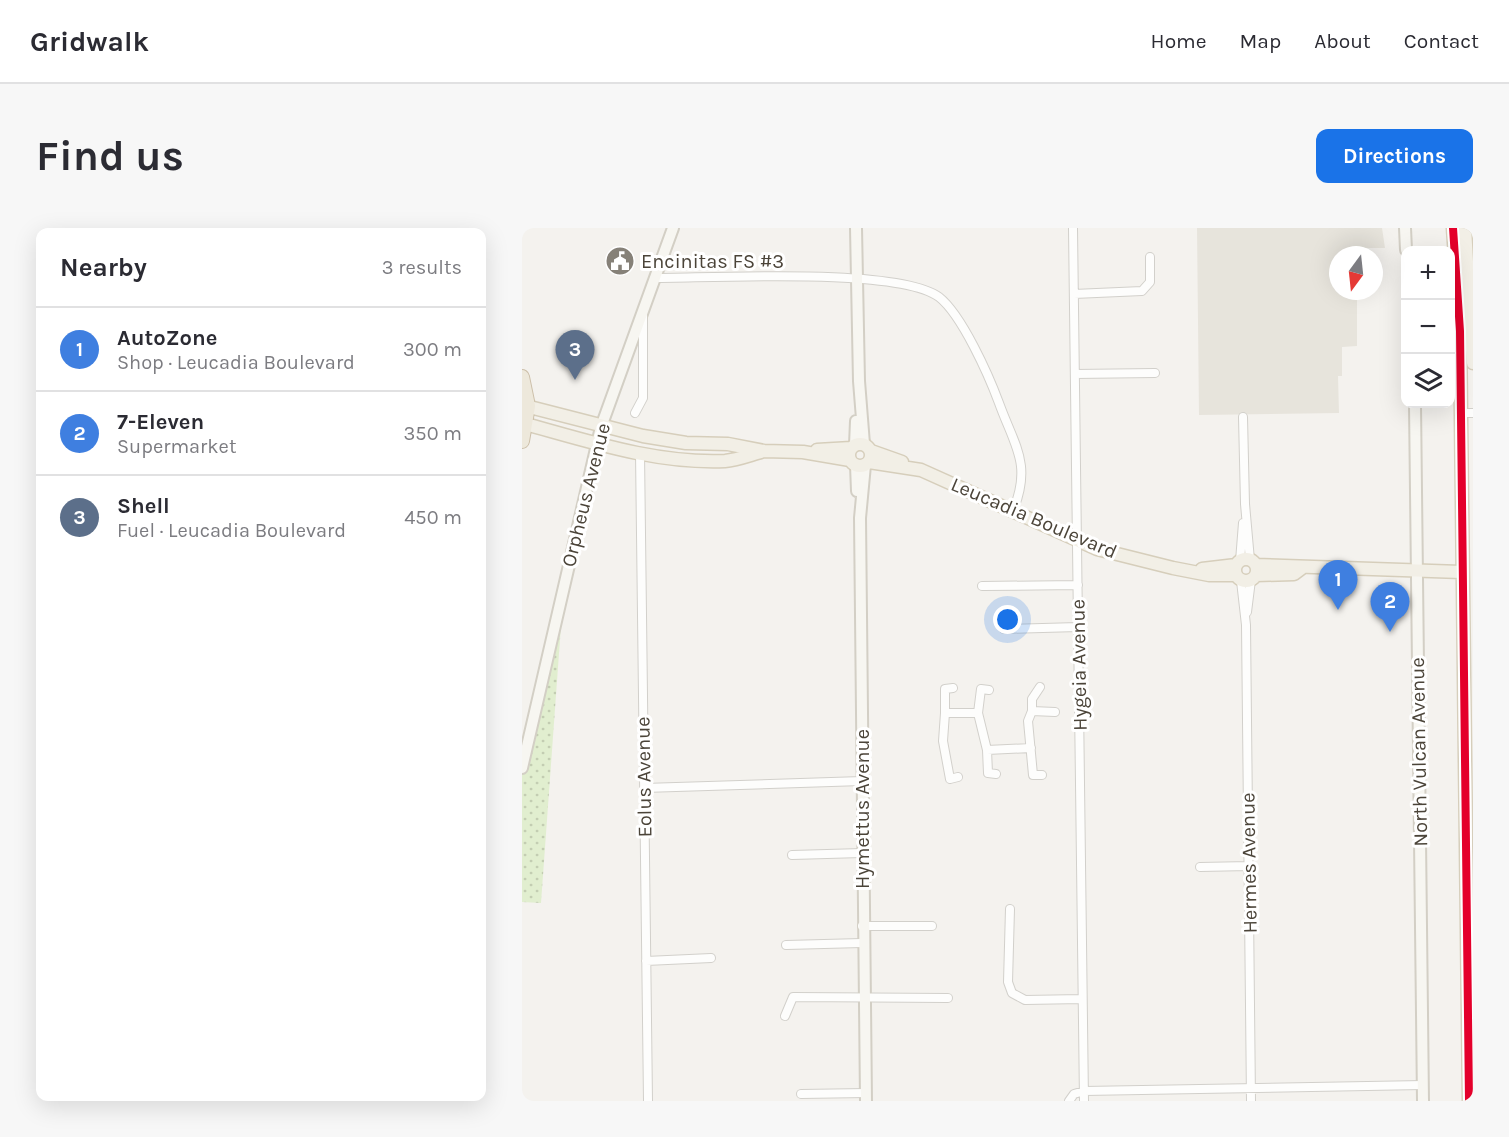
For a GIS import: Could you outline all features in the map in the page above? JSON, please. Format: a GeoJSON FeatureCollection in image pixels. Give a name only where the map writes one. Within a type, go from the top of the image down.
{"type":"FeatureCollection","features":[{"type":"Feature","properties":{"kind":"highway"},"geometry":{"type":"LineString","coordinates":[[522,377],[525,406],[522,441]]}},
{"type":"Feature","properties":{"kind":"main road"},"geometry":{"type":"LineString","coordinates":[[1453,228],[1466,252],[1467,413],[1461,572],[1469,736],[1471,1052],[1468,1101]]}},
{"type":"Feature","properties":{"kind":"main road"},"geometry":{"type":"LineString","coordinates":[[1465,228],[1473,363]]}},
{"type":"Feature","properties":{"kind":"main road","name":"Leucadia Boulevard"},"geometry":{"type":"LineString","coordinates":[[525,406],[602,427],[686,443],[728,444],[764,452],[803,452],[827,448],[911,467],[944,479],[1077,541],[1137,561],[1195,570],[1209,575],[1246,570],[1294,574],[1302,568],[1461,572]]}},
{"type":"Feature","properties":{"kind":"main road","name":"Leucadia Boulevard"},"geometry":{"type":"LineString","coordinates":[[524,423],[597,444],[684,460],[727,461],[764,452]]}},
{"type":"Feature","properties":{"kind":"main road"},"geometry":{"type":"LineString","coordinates":[[1461,572],[1473,560]]}},
{"type":"Feature","properties":{"kind":"street","name":"Orpheus Avenue"},"geometry":{"type":"LineString","coordinates":[[522,768],[597,444],[673,228]]}},
{"type":"Feature","properties":{"kind":"street","name":"Hymettus Avenue"},"geometry":{"type":"LineString","coordinates":[[856,228],[860,455],[862,943],[866,1097]]}},
{"type":"Feature","properties":{"kind":"street","name":"Hygeia Avenue"},"geometry":{"type":"LineString","coordinates":[[1073,228],[1084,1101]]}},
{"type":"Feature","properties":{"kind":"street"},"geometry":{"type":"LineString","coordinates":[[1405,228],[1406,246]]}},
{"type":"Feature","properties":{"kind":"street"},"geometry":{"type":"LineString","coordinates":[[1074,294],[1142,291],[1150,282],[1150,257]]}},
{"type":"Feature","properties":{"kind":"street"},"geometry":{"type":"LineString","coordinates":[[655,278],[857,278],[921,288],[939,298],[950,310],[985,366],[1019,457],[1023,477],[1013,511]]}},
{"type":"Feature","properties":{"kind":"street"},"geometry":{"type":"LineString","coordinates":[[636,413],[643,398],[643,311]]}},
{"type":"Feature","properties":{"kind":"street"},"geometry":{"type":"LineString","coordinates":[[1075,374],[1155,373]]}},
{"type":"Feature","properties":{"kind":"street","name":"North Vulcan Avenue"},"geometry":{"type":"LineString","coordinates":[[1415,408],[1423,1101]]}},
{"type":"Feature","properties":{"kind":"street","name":"Hermes Avenue"},"geometry":{"type":"LineString","coordinates":[[1243,417],[1251,1101]]}},
{"type":"Feature","properties":{"kind":"street","name":"Eolus Avenue"},"geometry":{"type":"LineString","coordinates":[[640,453],[648,1101]]}},
{"type":"Feature","properties":{"kind":"street"},"geometry":{"type":"LineString","coordinates":[[982,586],[1078,585]]}},
{"type":"Feature","properties":{"kind":"street"},"geometry":{"type":"LineString","coordinates":[[1004,629],[1078,627]]}},
{"type":"Feature","properties":{"kind":"street"},"geometry":{"type":"LineString","coordinates":[[1040,687],[1032,699],[1032,711],[1028,721],[1033,775],[1042,775]]}},
{"type":"Feature","properties":{"kind":"street"},"geometry":{"type":"LineString","coordinates":[[953,688],[945,689],[943,741],[950,779],[958,777]]}},
{"type":"Feature","properties":{"kind":"street"},"geometry":{"type":"LineString","coordinates":[[989,690],[981,689],[978,713],[987,750],[988,773],[996,774]]}},
{"type":"Feature","properties":{"kind":"street"},"geometry":{"type":"LineString","coordinates":[[1032,711],[1055,712]]}},
{"type":"Feature","properties":{"kind":"street"},"geometry":{"type":"LineString","coordinates":[[945,713],[978,713]]}},
{"type":"Feature","properties":{"kind":"street"},"geometry":{"type":"LineString","coordinates":[[987,750],[1031,748]]}},
{"type":"Feature","properties":{"kind":"street"},"geometry":{"type":"LineString","coordinates":[[644,788],[862,781]]}},
{"type":"Feature","properties":{"kind":"street"},"geometry":{"type":"LineString","coordinates":[[792,855],[862,853]]}},
{"type":"Feature","properties":{"kind":"street"},"geometry":{"type":"LineString","coordinates":[[1200,867],[1249,866]]}},
{"type":"Feature","properties":{"kind":"street"},"geometry":{"type":"LineString","coordinates":[[1010,909],[1008,982],[1012,993],[1025,1000],[1082,999]]}},
{"type":"Feature","properties":{"kind":"street"},"geometry":{"type":"LineString","coordinates":[[862,926],[932,926]]}},
{"type":"Feature","properties":{"kind":"street"},"geometry":{"type":"LineString","coordinates":[[786,945],[862,943]]}},
{"type":"Feature","properties":{"kind":"street"},"geometry":{"type":"LineString","coordinates":[[646,961],[711,958]]}},
{"type":"Feature","properties":{"kind":"street"},"geometry":{"type":"LineString","coordinates":[[785,1016],[793,998],[948,998]]}},
{"type":"Feature","properties":{"kind":"street"},"geometry":{"type":"LineString","coordinates":[[1069,1101],[1074,1094],[1084,1091],[1423,1085]]}},
{"type":"Feature","properties":{"kind":"street"},"geometry":{"type":"LineString","coordinates":[[801,1094],[866,1097]]}},
{"type":"Feature","properties":{"kind":"shaded area"},"geometry":{"type":"Polygon","coordinates":[[[1197,228],[1382,228],[1385,248],[1383,246],[1329,246],[1329,300],[1357,300],[1357,346],[1342,347],[1342,376],[1338,376],[1339,413],[1199,415],[1197,228]]]}},
{"type":"Feature","properties":{"kind":"green space"},"geometry":{"type":"Polygon","coordinates":[[[564,584],[541,903],[522,902],[522,763],[564,584]]]}},
{"type":"Feature","properties":{"kind":"transit line"},"geometry":{"type":"LineString","coordinates":[[1453,228],[1460,331],[1469,1101]]}},
{"type":"Feature","properties":{"kind":"place","name":"Encinitas FS #3"},"geometry":{"type":"Point","coordinates":[620,261]}},
{"type":"Feature","properties":{"kind":"place","name":"Shell"},"geometry":{"type":"Point","coordinates":[575,380]}},
{"type":"Feature","properties":{"kind":"place","name":"AutoZone"},"geometry":{"type":"Point","coordinates":[1338,610]}},
{"type":"Feature","properties":{"kind":"place","name":"7-Eleven"},"geometry":{"type":"Point","coordinates":[1390,632]}}]}
